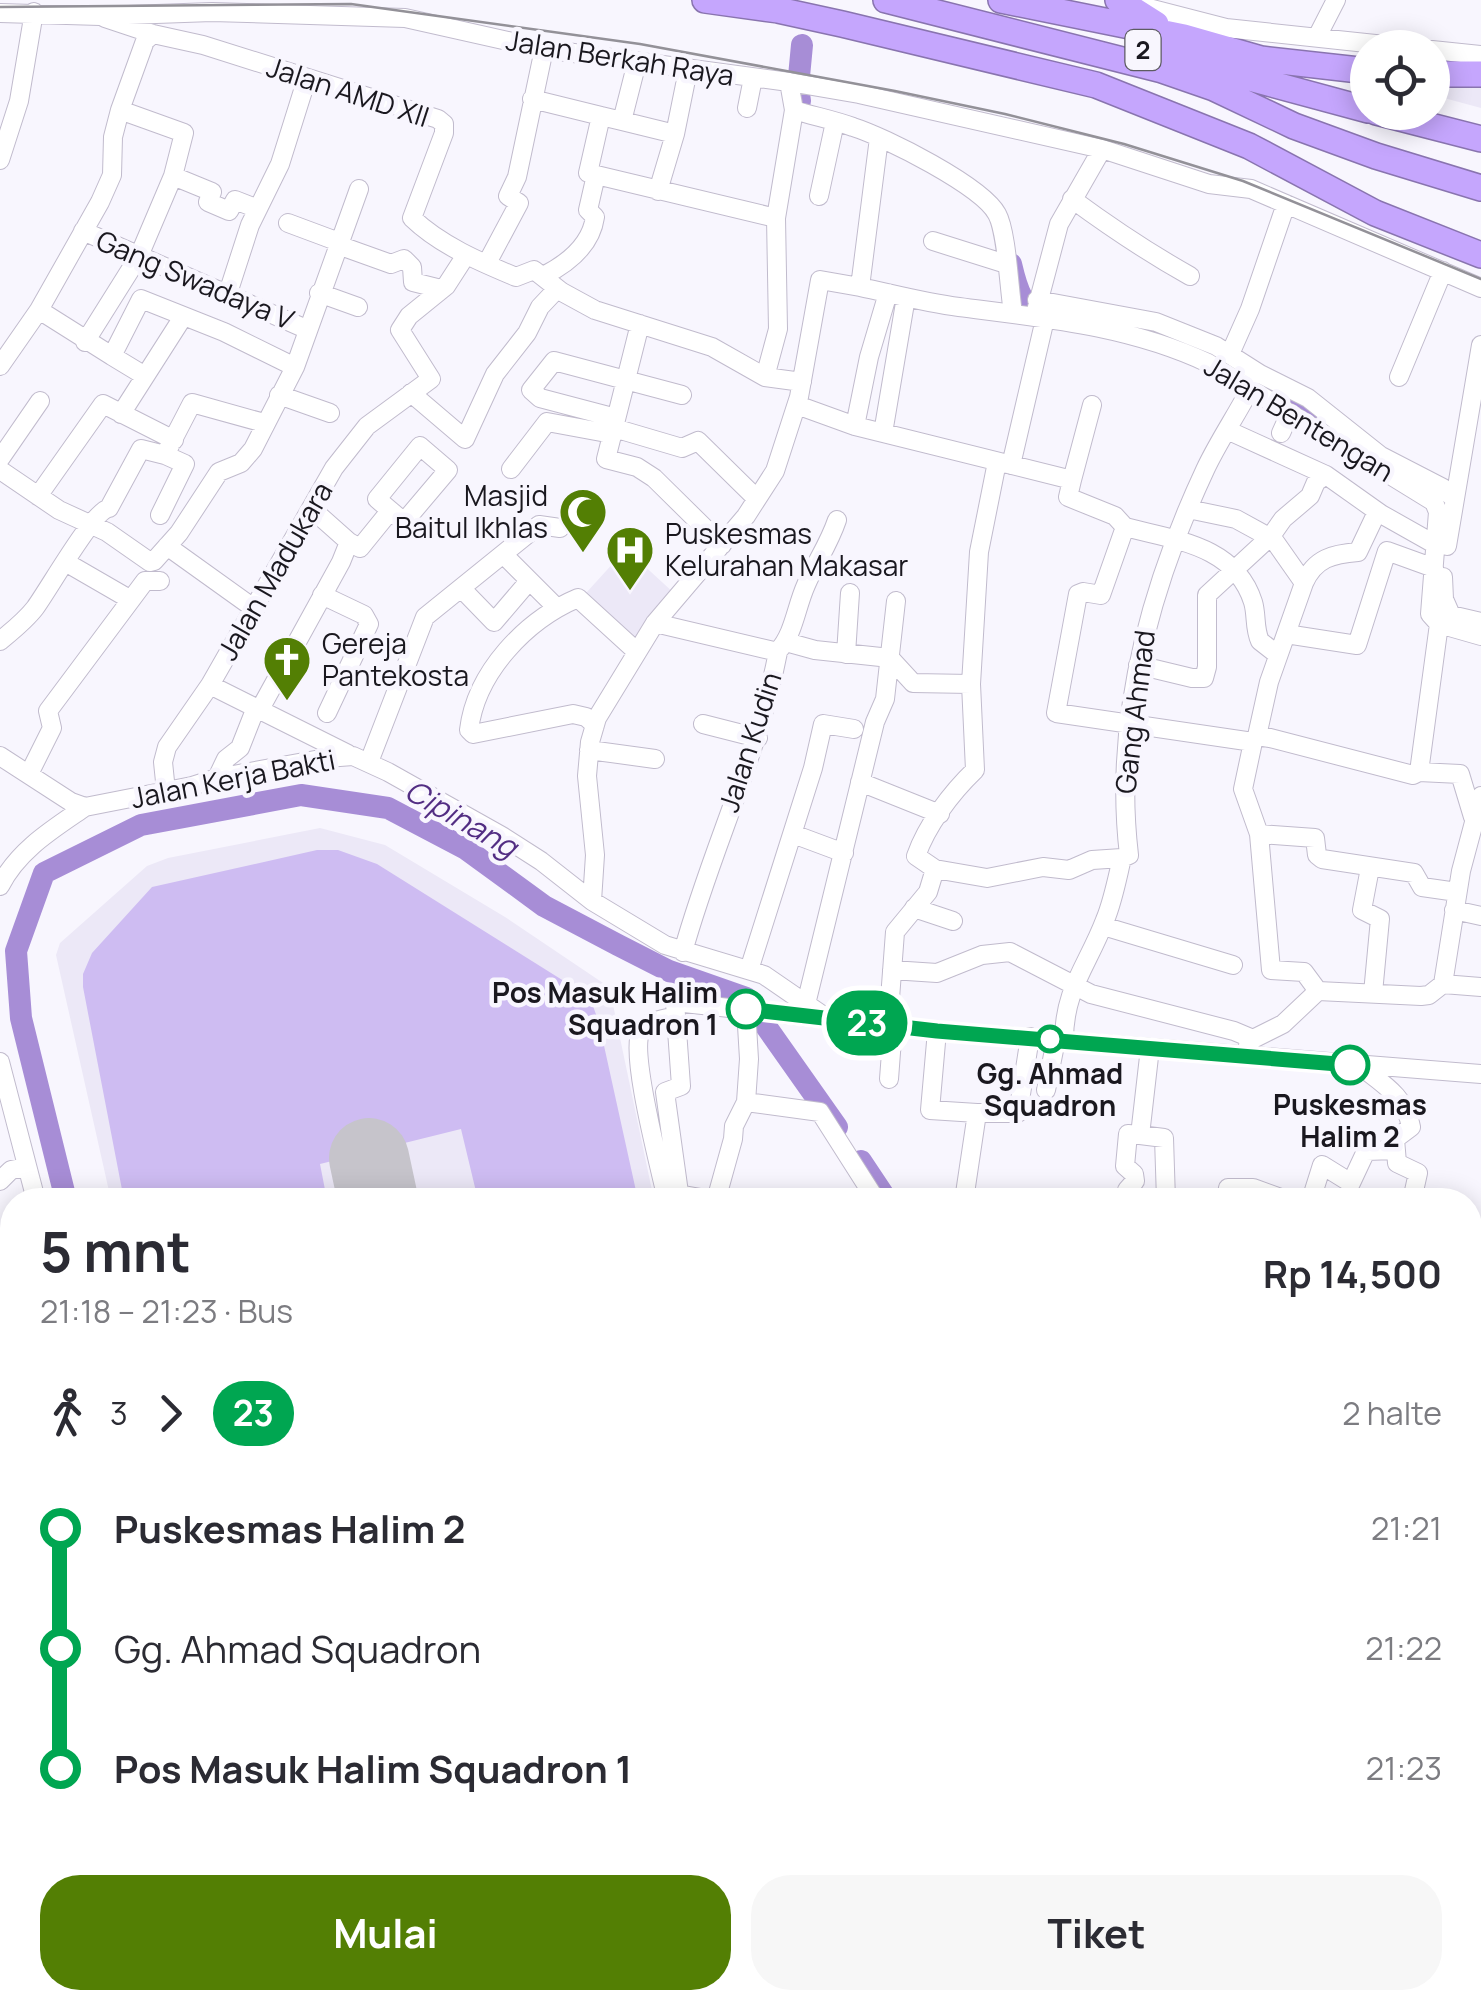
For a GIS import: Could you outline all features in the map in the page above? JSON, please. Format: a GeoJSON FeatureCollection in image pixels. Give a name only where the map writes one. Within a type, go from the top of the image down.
{"type":"FeatureCollection","features":[{"type":"Feature","properties":{"kind":"highway","name":"2"},"geometry":{"type":"LineString","coordinates":[[705,0],[778,10],[1096,85],[1249,146],[1376,213],[1481,254]]}},
{"type":"Feature","properties":{"kind":"highway","name":"2"},"geometry":{"type":"LineString","coordinates":[[886,0],[1162,70],[1214,88],[1294,126],[1481,188]]}},
{"type":"Feature","properties":{"kind":"highway","name":"2"},"geometry":{"type":"LineString","coordinates":[[916,0],[1126,45],[1350,105]]}},
{"type":"Feature","properties":{"kind":"highway"},"geometry":{"type":"LineString","coordinates":[[1000,0],[1184,37],[1261,59],[1350,69]]}},
{"type":"Feature","properties":{"kind":"highway"},"geometry":{"type":"LineString","coordinates":[[1135,2],[1146,19],[1184,37]]}},
{"type":"Feature","properties":{"kind":"highway"},"geometry":{"type":"LineString","coordinates":[[1450,74],[1481,74]]}},
{"type":"Feature","properties":{"kind":"highway"},"geometry":{"type":"LineString","coordinates":[[1449,130],[1481,138]]}},
{"type":"Feature","properties":{"kind":"street"},"geometry":{"type":"LineString","coordinates":[[1317,37],[1336,0]]}},
{"type":"Feature","properties":{"kind":"street"},"geometry":{"type":"LineString","coordinates":[[1135,2],[1226,28],[1350,41]]}},
{"type":"Feature","properties":{"kind":"street"},"geometry":{"type":"LineString","coordinates":[[0,160],[20,101],[34,12]]}},
{"type":"Feature","properties":{"kind":"street","name":"Jalan Berkah Raya"},"geometry":{"type":"LineString","coordinates":[[100,16],[259,12],[405,18],[544,49],[859,94],[1102,150],[1228,188],[1251,189],[1481,288]]}},
{"type":"Feature","properties":{"kind":"street"},"geometry":{"type":"LineString","coordinates":[[0,13],[100,16]]}},
{"type":"Feature","properties":{"kind":"street","name":"Jalan AMD XII"},"geometry":{"type":"LineString","coordinates":[[100,16],[153,34],[203,44],[438,119],[444,124],[444,133],[412,218],[466,255],[516,276],[530,270],[550,282]]}},
{"type":"Feature","properties":{"kind":"street"},"geometry":{"type":"LineString","coordinates":[[0,366],[70,258],[112,175],[113,137],[120,110],[145,41],[153,34]]}},
{"type":"Feature","properties":{"kind":"street"},"geometry":{"type":"LineString","coordinates":[[486,263],[519,203],[508,196],[517,176],[544,49]]}},
{"type":"Feature","properties":{"kind":"street"},"geometry":{"type":"LineString","coordinates":[[1450,52],[1481,55]]}},
{"type":"Feature","properties":{"kind":"street"},"geometry":{"type":"LineString","coordinates":[[622,120],[637,62]]}},
{"type":"Feature","properties":{"kind":"street"},"geometry":{"type":"LineString","coordinates":[[658,191],[688,70]]}},
{"type":"Feature","properties":{"kind":"street"},"geometry":{"type":"LineString","coordinates":[[228,293],[258,210],[280,164],[306,78]]}},
{"type":"Feature","properties":{"kind":"street"},"geometry":{"type":"LineString","coordinates":[[747,108],[753,78]]}},
{"type":"Feature","properties":{"kind":"street"},"geometry":{"type":"LineString","coordinates":[[765,376],[778,329],[776,218],[796,83]]}},
{"type":"Feature","properties":{"kind":"street"},"geometry":{"type":"LineString","coordinates":[[532,99],[675,134]]}},
{"type":"Feature","properties":{"kind":"street"},"geometry":{"type":"LineString","coordinates":[[85,342],[140,256],[172,176],[184,132],[120,110]]}},
{"type":"Feature","properties":{"kind":"street"},"geometry":{"type":"LineString","coordinates":[[794,110],[879,138],[960,181],[989,202],[1000,219],[1013,312]]}},
{"type":"Feature","properties":{"kind":"street"},"geometry":{"type":"LineString","coordinates":[[601,116],[588,173],[776,218]]}},
{"type":"Feature","properties":{"kind":"street"},"geometry":{"type":"LineString","coordinates":[[819,196],[835,122]]}},
{"type":"Feature","properties":{"kind":"street"},"geometry":{"type":"LineString","coordinates":[[860,287],[879,138]]}},
{"type":"Feature","properties":{"kind":"street"},"geometry":{"type":"LineString","coordinates":[[1102,150],[1057,230],[1004,463],[979,552],[970,684],[975,770],[940,814],[916,856],[935,869],[987,878],[1043,867],[1069,870],[1092,860],[1122,858]]}},
{"type":"Feature","properties":{"kind":"street"},"geometry":{"type":"LineString","coordinates":[[445,466],[465,439],[494,374],[527,333],[550,282],[594,226],[595,217],[588,210],[596,175]]}},
{"type":"Feature","properties":{"kind":"street"},"geometry":{"type":"LineString","coordinates":[[172,176],[212,192],[208,202],[229,211],[235,200],[258,210]]}},
{"type":"Feature","properties":{"kind":"street"},"geometry":{"type":"LineString","coordinates":[[0,470],[59,510],[90,522],[150,562],[180,534],[219,472],[246,460],[295,368],[306,328],[359,189]]}},
{"type":"Feature","properties":{"kind":"street"},"geometry":{"type":"LineString","coordinates":[[1072,199],[1190,276]]}},
{"type":"Feature","properties":{"kind":"street"},"geometry":{"type":"LineString","coordinates":[[1230,354],[1286,204]]}},
{"type":"Feature","properties":{"kind":"street"},"geometry":{"type":"LineString","coordinates":[[288,224],[391,264],[404,259],[412,267],[413,282],[441,290],[466,255]]}},
{"type":"Feature","properties":{"kind":"street","name":"Gang Swadaya V"},"geometry":{"type":"LineString","coordinates":[[82,231],[306,328]]}},
{"type":"Feature","properties":{"kind":"street"},"geometry":{"type":"LineString","coordinates":[[933,241],[1006,264]]}},
{"type":"Feature","properties":{"kind":"street"},"geometry":{"type":"LineString","coordinates":[[1398,376],[1443,271]]}},
{"type":"Feature","properties":{"kind":"street"},"geometry":{"type":"LineString","coordinates":[[592,901],[594,855],[586,782],[595,725],[636,650],[757,498],[782,454],[797,405],[820,280],[959,307],[1038,310]]}},
{"type":"Feature","properties":{"kind":"street"},"geometry":{"type":"LineString","coordinates":[[550,282],[595,310],[712,347],[765,376],[802,382]]}},
{"type":"Feature","properties":{"kind":"street","name":"Jalan Madukara"},"geometry":{"type":"LineString","coordinates":[[166,792],[163,762],[167,747],[210,685],[334,468],[368,426],[430,378],[400,330],[409,316],[441,290]]}},
{"type":"Feature","properties":{"kind":"street"},"geometry":{"type":"LineString","coordinates":[[319,293],[358,307]]}},
{"type":"Feature","properties":{"kind":"street"},"geometry":{"type":"LineString","coordinates":[[855,426],[868,356],[897,295]]}},
{"type":"Feature","properties":{"kind":"street"},"geometry":{"type":"LineString","coordinates":[[883,433],[897,295]]}},
{"type":"Feature","properties":{"kind":"street"},"geometry":{"type":"LineString","coordinates":[[112,356],[141,300],[224,332],[295,368]]}},
{"type":"Feature","properties":{"kind":"street"},"geometry":{"type":"LineString","coordinates":[[42,305],[85,342],[146,376]]}},
{"type":"Feature","properties":{"kind":"street","name":"Jalan Bentengan"},"geometry":{"type":"LineString","coordinates":[[1038,310],[1156,322],[1230,354],[1246,379],[1290,413],[1431,500],[1438,512],[1437,581]]}},
{"type":"Feature","properties":{"kind":"street","name":"Jalan Bentengan"},"geometry":{"type":"LineString","coordinates":[[1038,310],[1178,350],[1246,379],[1308,398],[1381,456],[1442,488],[1453,498]]}},
{"type":"Feature","properties":{"kind":"street"},"geometry":{"type":"LineString","coordinates":[[121,414],[183,317]]}},
{"type":"Feature","properties":{"kind":"street"},"geometry":{"type":"LineString","coordinates":[[640,324],[606,459],[638,466],[722,544]]}},
{"type":"Feature","properties":{"kind":"street"},"geometry":{"type":"LineString","coordinates":[[0,330],[16,342]]}},
{"type":"Feature","properties":{"kind":"street"},"geometry":{"type":"LineString","coordinates":[[1419,772],[1446,620],[1437,581],[1481,344]]}},
{"type":"Feature","properties":{"kind":"street"},"geometry":{"type":"LineString","coordinates":[[682,395],[554,361],[531,390],[540,398],[614,427],[682,448],[698,441],[757,498]]}},
{"type":"Feature","properties":{"kind":"street","name":"Gang Ahmad"},"geometry":{"type":"LineString","coordinates":[[1046,1090],[1072,986],[1103,926],[1122,858],[1129,854],[1123,802],[1130,725],[1138,665],[1155,591],[1246,379]]}},
{"type":"Feature","properties":{"kind":"street"},"geometry":{"type":"LineString","coordinates":[[410,393],[465,439]]}},
{"type":"Feature","properties":{"kind":"street"},"geometry":{"type":"LineString","coordinates":[[279,395],[330,413]]}},
{"type":"Feature","properties":{"kind":"street"},"geometry":{"type":"LineString","coordinates":[[169,447],[194,401],[264,423]]}},
{"type":"Feature","properties":{"kind":"street"},"geometry":{"type":"LineString","coordinates":[[0,459],[40,402]]}},
{"type":"Feature","properties":{"kind":"street"},"geometry":{"type":"LineString","coordinates":[[38,496],[104,404],[169,447],[185,464],[160,515]]}},
{"type":"Feature","properties":{"kind":"street"},"geometry":{"type":"LineString","coordinates":[[797,405],[855,426],[1072,480]]}},
{"type":"Feature","properties":{"kind":"street"},"geometry":{"type":"LineString","coordinates":[[1092,405],[1068,497],[1115,516],[1125,527],[1216,553],[1235,571],[1253,602],[1258,637],[1265,648],[1278,654]]}},
{"type":"Feature","properties":{"kind":"street"},"geometry":{"type":"LineString","coordinates":[[1281,432],[1290,413]]}},
{"type":"Feature","properties":{"kind":"street"},"geometry":{"type":"LineString","coordinates":[[511,470],[547,422],[614,427]]}},
{"type":"Feature","properties":{"kind":"street"},"geometry":{"type":"LineString","coordinates":[[1227,430],[1326,475],[1377,512],[1436,545]]}},
{"type":"Feature","properties":{"kind":"street"},"geometry":{"type":"LineString","coordinates":[[420,446],[445,466],[448,470],[404,522],[377,499],[420,446]]}},
{"type":"Feature","properties":{"kind":"street"},"geometry":{"type":"LineString","coordinates":[[0,641],[32,612],[90,522],[101,510],[109,508],[141,448],[169,447]]}},
{"type":"Feature","properties":{"kind":"street"},"geometry":{"type":"LineString","coordinates":[[1138,665],[1204,678],[1206,598],[1310,496],[1316,482],[1326,475]]}},
{"type":"Feature","properties":{"kind":"street"},"geometry":{"type":"LineString","coordinates":[[1188,509],[1236,519],[1270,537],[1304,583]]}},
{"type":"Feature","properties":{"kind":"street"},"geometry":{"type":"LineString","coordinates":[[313,510],[349,542],[362,547],[390,510]]}},
{"type":"Feature","properties":{"kind":"street"},"geometry":{"type":"LineString","coordinates":[[1318,991],[1304,972],[1270,970],[1260,834],[1243,789],[1265,696],[1309,572],[1324,558],[1358,552],[1377,512]]}},
{"type":"Feature","properties":{"kind":"street"},"geometry":{"type":"LineString","coordinates":[[837,520],[828,547],[806,584],[782,647],[890,658],[913,684],[970,684]]}},
{"type":"Feature","properties":{"kind":"street"},"geometry":{"type":"LineString","coordinates":[[210,685],[361,759],[425,617],[539,525],[560,528]]}},
{"type":"Feature","properties":{"kind":"street"},"geometry":{"type":"LineString","coordinates":[[1125,527],[1101,595],[1078,594],[1058,714],[1255,739],[1413,775],[1460,774],[1474,817]]}},
{"type":"Feature","properties":{"kind":"street"},"geometry":{"type":"LineString","coordinates":[[216,778],[226,760],[240,748],[342,562],[349,542]]}},
{"type":"Feature","properties":{"kind":"street"},"geometry":{"type":"LineString","coordinates":[[1286,634],[1356,645],[1388,550],[1437,581]]}},
{"type":"Feature","properties":{"kind":"street"},"geometry":{"type":"LineString","coordinates":[[160,553],[255,608]]}},
{"type":"Feature","properties":{"kind":"street"},"geometry":{"type":"LineString","coordinates":[[504,555],[556,608]]}},
{"type":"Feature","properties":{"kind":"street"},"geometry":{"type":"LineString","coordinates":[[66,563],[131,600]]}},
{"type":"Feature","properties":{"kind":"street"},"geometry":{"type":"LineString","coordinates":[[29,774],[52,728],[48,711],[145,581],[160,582]]}},
{"type":"Feature","properties":{"kind":"street"},"geometry":{"type":"LineString","coordinates":[[462,589],[494,622],[529,581]]}},
{"type":"Feature","properties":{"kind":"street"},"geometry":{"type":"LineString","coordinates":[[846,654],[850,593]]}},
{"type":"Feature","properties":{"kind":"street"},"geometry":{"type":"LineString","coordinates":[[322,594],[364,616],[369,624],[327,713]]}},
{"type":"Feature","properties":{"kind":"street"},"geometry":{"type":"LineString","coordinates":[[595,725],[586,716],[573,714],[469,733],[475,706],[501,660],[530,626],[556,608],[578,598],[636,650]]}},
{"type":"Feature","properties":{"kind":"street"},"geometry":{"type":"LineString","coordinates":[[806,1004],[874,722],[885,700],[896,601]]}},
{"type":"Feature","properties":{"kind":"street"},"geometry":{"type":"LineString","coordinates":[[1446,620],[1481,622]]}},
{"type":"Feature","properties":{"kind":"street"},"geometry":{"type":"LineString","coordinates":[[1446,620],[1481,636]]}},
{"type":"Feature","properties":{"kind":"street","name":"Jalan Kudin"},"geometry":{"type":"LineString","coordinates":[[656,623],[782,647],[758,738],[707,870],[683,952]]}},
{"type":"Feature","properties":{"kind":"street"},"geometry":{"type":"LineString","coordinates":[[704,724],[758,738]]}},
{"type":"Feature","properties":{"kind":"street"},"geometry":{"type":"LineString","coordinates":[[748,970],[793,834],[822,724],[854,729]]}},
{"type":"Feature","properties":{"kind":"street"},"geometry":{"type":"LineString","coordinates":[[589,750],[655,758]]}},
{"type":"Feature","properties":{"kind":"street"},"geometry":{"type":"LineString","coordinates":[[0,756],[85,807]]}},
{"type":"Feature","properties":{"kind":"street","name":"Jalan Kerja Bakti"},"geometry":{"type":"LineString","coordinates":[[85,807],[326,758],[361,759],[502,836],[592,901],[665,945],[780,984],[828,1019]]}},
{"type":"Feature","properties":{"kind":"street"},"geometry":{"type":"LineString","coordinates":[[860,782],[940,814]]}},
{"type":"Feature","properties":{"kind":"street"},"geometry":{"type":"LineString","coordinates":[[1242,1057],[1253,1039],[1279,1028],[1318,991],[1421,996],[1429,995],[1442,984],[1455,901],[1481,796]]}},
{"type":"Feature","properties":{"kind":"street"},"geometry":{"type":"LineString","coordinates":[[0,886],[15,862],[85,807]]}},
{"type":"Feature","properties":{"kind":"street"},"geometry":{"type":"LineString","coordinates":[[793,834],[844,853]]}},
{"type":"Feature","properties":{"kind":"street"},"geometry":{"type":"LineString","coordinates":[[1260,834],[1315,838],[1320,859],[1414,873],[1422,887],[1481,916]]}},
{"type":"Feature","properties":{"kind":"street"},"geometry":{"type":"LineString","coordinates":[[1370,868],[1362,910],[1380,919],[1373,992]]}},
{"type":"Feature","properties":{"kind":"street"},"geometry":{"type":"LineString","coordinates":[[888,1079],[895,932],[928,892],[935,869]]}},
{"type":"Feature","properties":{"kind":"street"},"geometry":{"type":"LineString","coordinates":[[914,908],[952,921]]}},
{"type":"Feature","properties":{"kind":"street"},"geometry":{"type":"LineString","coordinates":[[1103,926],[1233,965]]}},
{"type":"Feature","properties":{"kind":"street"},"geometry":{"type":"LineString","coordinates":[[892,970],[937,973],[982,955],[1010,952],[1072,986],[1253,1039]]}},
{"type":"Feature","properties":{"kind":"street"},"geometry":{"type":"LineString","coordinates":[[1442,984],[1481,986]]}},
{"type":"Feature","properties":{"kind":"street"},"geometry":{"type":"LineString","coordinates":[[674,1188],[665,1092],[681,1086],[675,1009]]}},
{"type":"Feature","properties":{"kind":"street"},"geometry":{"type":"LineString","coordinates":[[672,1188],[640,1071],[638,1036],[645,1026],[675,1009],[748,1009],[937,1031],[1481,1074]]}},
{"type":"Feature","properties":{"kind":"street"},"geometry":{"type":"LineString","coordinates":[[718,1188],[734,1139],[734,1126],[746,1102],[748,1009]]}},
{"type":"Feature","properties":{"kind":"street"},"geometry":{"type":"LineString","coordinates":[[937,1031],[930,1110],[1018,1113],[1030,1038]]}},
{"type":"Feature","properties":{"kind":"street"},"geometry":{"type":"LineString","coordinates":[[1140,1136],[1150,1048]]}},
{"type":"Feature","properties":{"kind":"street"},"geometry":{"type":"LineString","coordinates":[[0,1062],[32,1188]]}},
{"type":"Feature","properties":{"kind":"street"},"geometry":{"type":"LineString","coordinates":[[1360,1066],[1408,1108],[1411,1127],[1395,1138],[1397,1162],[1418,1172],[1415,1188]]}},
{"type":"Feature","properties":{"kind":"street"},"geometry":{"type":"LineString","coordinates":[[746,1102],[820,1112],[868,1188]]}},
{"type":"Feature","properties":{"kind":"street"},"geometry":{"type":"LineString","coordinates":[[966,1188],[978,1113]]}},
{"type":"Feature","properties":{"kind":"street"},"geometry":{"type":"LineString","coordinates":[[1129,1188],[1135,1183],[1134,1174],[1126,1166],[1128,1134],[1164,1138],[1166,1188]]}},
{"type":"Feature","properties":{"kind":"street"},"geometry":{"type":"LineString","coordinates":[[1314,1188],[1322,1164],[1352,1183],[1366,1151],[1396,1150]]}},
{"type":"Feature","properties":{"kind":"street"},"geometry":{"type":"LineString","coordinates":[[0,1181],[12,1170],[26,1167]]}},
{"type":"Feature","properties":{"kind":"shaded area"},"geometry":{"type":"Polygon","coordinates":[[[1450,65],[1481,66],[1481,108],[1450,100],[1450,65]]]}},
{"type":"Feature","properties":{"kind":"shaded area","name":"Puskesmas Kelurahan Makasar"},"geometry":{"type":"Polygon","coordinates":[[[626,549],[675,594],[635,638],[586,593],[626,549]]]}},
{"type":"Feature","properties":{"kind":"shaded area"},"geometry":{"type":"Polygon","coordinates":[[[320,828],[385,845],[505,917],[606,985],[651,1188],[108,1188],[56,955],[60,943],[147,866],[168,858],[320,828]]]}},
{"type":"Feature","properties":{"kind":"shaded area"},"geometry":{"type":"Polygon","coordinates":[[[317,850],[338,850],[377,864],[583,993],[599,1023],[635,1188],[475,1188],[461,1129],[320,1164],[325,1188],[122,1188],[83,974],[92,953],[152,887],[317,850]]]}},
{"type":"Feature","properties":{"kind":"waterway"},"geometry":{"type":"LineString","coordinates":[[800,101],[802,45]]}},
{"type":"Feature","properties":{"kind":"waterway"},"geometry":{"type":"LineString","coordinates":[[1011,264],[1027,304],[1050,318]]}},
{"type":"Feature","properties":{"kind":"waterway"},"geometry":{"type":"LineString","coordinates":[[1207,356],[1262,382],[1340,430]]}},
{"type":"Feature","properties":{"kind":"waterway","name":"Cipinang"},"geometry":{"type":"LineString","coordinates":[[63,1188],[21,1018],[16,951],[44,873],[141,825],[301,795],[388,808],[466,849],[544,906],[669,971],[746,998],[837,1127]]}},
{"type":"Feature","properties":{"kind":"waterway","name":"Cipinang"},"geometry":{"type":"LineString","coordinates":[[861,1161],[879,1188]]}},
{"type":"Feature","properties":{"kind":"runway"},"geometry":{"type":"LineString","coordinates":[[369,1158],[375,1188]]}},
{"type":"Feature","properties":{"kind":"tram line"},"geometry":{"type":"LineString","coordinates":[[0,7],[351,4],[640,44],[895,91],[1124,144],[1243,181],[1481,279]]}},
{"type":"Feature","properties":{"kind":"bus line","name":"23"},"geometry":{"type":"LineString","coordinates":[[746,1009],[937,1031],[1350,1065]]}},
{"type":"Feature","properties":{"kind":"place","name":"Masjid Baitul Ikhlas"},"geometry":{"type":"Point","coordinates":[583,554]}},
{"type":"Feature","properties":{"kind":"place","name":"Puskesmas Kelurahan Makasar"},"geometry":{"type":"Point","coordinates":[630,592]}},
{"type":"Feature","properties":{"kind":"place","name":"Gereja Pantekosta"},"geometry":{"type":"Point","coordinates":[287,702]}},
{"type":"Feature","properties":{"kind":"place","name":"Pos Masuk Halim Squadron 1"},"geometry":{"type":"Point","coordinates":[746,1009]}},
{"type":"Feature","properties":{"kind":"place","name":"Gg. Ahmad Squadron"},"geometry":{"type":"Point","coordinates":[1050,1039]}},
{"type":"Feature","properties":{"kind":"place","name":"Puskesmas Halim 2"},"geometry":{"type":"Point","coordinates":[1350,1065]}}]}
